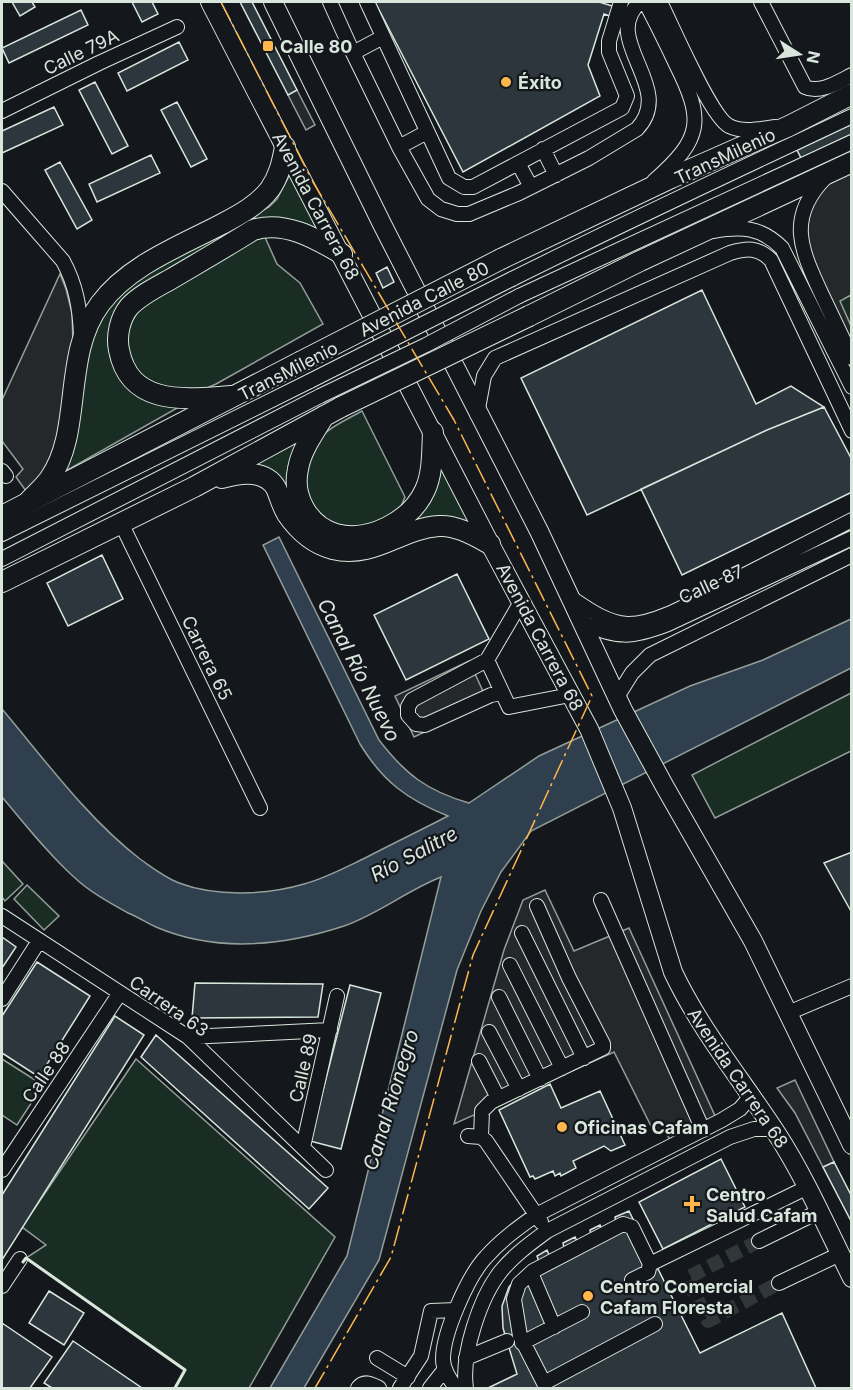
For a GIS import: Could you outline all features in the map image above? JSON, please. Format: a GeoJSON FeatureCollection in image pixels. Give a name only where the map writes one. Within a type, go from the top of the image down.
{"type":"FeatureCollection","features":[{"type":"Feature","properties":{"kind":"highway","name":"Avenida Calle 80"},"geometry":{"type":"LineString","coordinates":[[2,516],[231,396],[501,259],[789,126],[852,94]]}},
{"type":"Feature","properties":{"kind":"highway"},"geometry":{"type":"LineString","coordinates":[[28,502],[50,478],[65,442],[81,341],[100,304],[116,286],[131,274],[237,216],[257,202],[268,192],[279,174],[285,147]]}},
{"type":"Feature","properties":{"kind":"highway"},"geometry":{"type":"LineString","coordinates":[[2,582],[194,488],[332,411],[640,261],[852,162]]}},
{"type":"Feature","properties":{"kind":"highway"},"geometry":{"type":"LineString","coordinates":[[231,396],[172,398],[151,393],[139,385],[127,373],[121,362],[117,345],[120,324],[129,308],[165,283],[253,230],[281,228],[300,232],[342,254]]}},
{"type":"Feature","properties":{"kind":"highway"},"geometry":{"type":"LineString","coordinates":[[332,411],[300,460],[297,472],[297,492],[303,509],[314,521],[337,534],[371,534],[389,526],[415,506],[429,477],[433,432]]}},
{"type":"Feature","properties":{"kind":"highway"},"geometry":{"type":"LineString","coordinates":[[194,488],[234,474],[260,476],[274,486],[286,512],[302,532],[319,544],[335,549],[354,551],[374,548],[415,531],[440,526],[465,531],[490,544]]}},
{"type":"Feature","properties":{"kind":"main road","name":"Avenida Carrera 68"},"geometry":{"type":"LineString","coordinates":[[210,2],[490,544],[589,729],[622,808],[674,972],[699,1021],[790,1155],[852,1278]]}},
{"type":"Feature","properties":{"kind":"main road"},"geometry":{"type":"LineString","coordinates":[[273,2],[477,414],[539,531],[620,704],[753,941],[852,1145]]}},
{"type":"Feature","properties":{"kind":"street"},"geometry":{"type":"LineString","coordinates":[[330,2],[399,147],[428,199],[441,209],[457,214],[469,214],[531,187],[589,158],[637,129],[649,113],[650,96],[628,37],[628,22],[633,8],[639,2]]}},
{"type":"Feature","properties":{"kind":"street"},"geometry":{"type":"LineString","coordinates":[[367,2],[449,177],[464,187],[473,187],[622,108],[627,96],[609,52],[609,41],[621,2]]}},
{"type":"Feature","properties":{"kind":"street"},"geometry":{"type":"LineString","coordinates":[[645,2],[690,77],[721,120],[728,125],[749,130],[789,126]]}},
{"type":"Feature","properties":{"kind":"street"},"geometry":{"type":"LineString","coordinates":[[642,192],[675,163],[690,139],[695,123],[690,77],[660,2]]}},
{"type":"Feature","properties":{"kind":"street"},"geometry":{"type":"LineString","coordinates":[[761,2],[805,87],[822,88],[852,75]]}},
{"type":"Feature","properties":{"kind":"street","name":"Calle 79A"},"geometry":{"type":"LineString","coordinates":[[2,111],[177,27]]}},
{"type":"Feature","properties":{"kind":"street"},"geometry":{"type":"LineString","coordinates":[[353,53],[383,37]]}},
{"type":"Feature","properties":{"kind":"street"},"geometry":{"type":"LineString","coordinates":[[609,41],[628,37]]}},
{"type":"Feature","properties":{"kind":"street","name":"TransMilenio"},"geometry":{"type":"LineString","coordinates":[[2,534],[625,222],[852,116]]}},
{"type":"Feature","properties":{"kind":"street"},"geometry":{"type":"LineString","coordinates":[[399,147],[427,132]]}},
{"type":"Feature","properties":{"kind":"street","name":"TransMilenio"},"geometry":{"type":"LineString","coordinates":[[2,560],[320,396],[519,297],[852,142]]}},
{"type":"Feature","properties":{"kind":"street"},"geometry":{"type":"LineString","coordinates":[[543,149],[556,174]]}},
{"type":"Feature","properties":{"kind":"street"},"geometry":{"type":"LineString","coordinates":[[518,163],[531,187]]}},
{"type":"Feature","properties":{"kind":"street"},"geometry":{"type":"LineString","coordinates":[[831,172],[814,191],[804,208],[800,221],[801,240],[808,265],[852,358]]}},
{"type":"Feature","properties":{"kind":"street"},"geometry":{"type":"LineString","coordinates":[[2,191],[63,261],[79,301],[81,341]]}},
{"type":"Feature","properties":{"kind":"street"},"geometry":{"type":"LineString","coordinates":[[697,235],[724,229],[744,229],[761,231],[772,238],[789,260],[852,387]]}},
{"type":"Feature","properties":{"kind":"street"},"geometry":{"type":"LineString","coordinates":[[477,414],[484,376],[495,358],[730,252],[754,249],[762,252],[771,260],[852,431]]}},
{"type":"Feature","properties":{"kind":"street"},"geometry":{"type":"LineString","coordinates":[[570,597],[598,615],[614,622],[629,624],[644,622],[681,607],[852,520]]}},
{"type":"Feature","properties":{"kind":"street","name":"Carrera 65"},"geometry":{"type":"LineString","coordinates":[[121,523],[260,808]]}},
{"type":"Feature","properties":{"kind":"street","name":"Calle 87"},"geometry":{"type":"LineString","coordinates":[[581,622],[618,635],[646,632],[669,624],[852,538]]}},
{"type":"Feature","properties":{"kind":"street","name":"Calle 87"},"geometry":{"type":"LineString","coordinates":[[620,704],[632,673],[650,655],[714,621],[852,555]]}},
{"type":"Feature","properties":{"kind":"street"},"geometry":{"type":"LineString","coordinates":[[497,694],[425,725],[416,724],[408,715],[408,707],[412,700],[483,662],[521,602]]}},
{"type":"Feature","properties":{"kind":"street"},"geometry":{"type":"LineString","coordinates":[[483,662],[497,694],[509,707],[570,695]]}},
{"type":"Feature","properties":{"kind":"street"},"geometry":{"type":"LineString","coordinates":[[601,900],[703,1130]]}},
{"type":"Feature","properties":{"kind":"street"},"geometry":{"type":"LineString","coordinates":[[537,906],[603,1048],[498,1098],[482,1111],[475,1136],[547,1231]]}},
{"type":"Feature","properties":{"kind":"street","name":"Carrera 63"},"geometry":{"type":"LineString","coordinates":[[2,916],[188,1037],[327,1170]]}},
{"type":"Feature","properties":{"kind":"street"},"geometry":{"type":"LineString","coordinates":[[522,933],[584,1058]]}},
{"type":"Feature","properties":{"kind":"street"},"geometry":{"type":"LineString","coordinates":[[2,999],[39,941]]}},
{"type":"Feature","properties":{"kind":"street"},"geometry":{"type":"LineString","coordinates":[[510,965],[562,1068]]}},
{"type":"Feature","properties":{"kind":"street"},"geometry":{"type":"LineString","coordinates":[[788,1013],[852,986]]}},
{"type":"Feature","properties":{"kind":"street","name":"Calle 88"},"geometry":{"type":"LineString","coordinates":[[2,1170],[120,993]]}},
{"type":"Feature","properties":{"kind":"street","name":"Calle 89"},"geometry":{"type":"LineString","coordinates":[[303,1147],[337,996]]}},
{"type":"Feature","properties":{"kind":"street"},"geometry":{"type":"LineString","coordinates":[[499,997],[540,1079]]}},
{"type":"Feature","properties":{"kind":"street"},"geometry":{"type":"LineString","coordinates":[[188,1037],[330,1030]]}},
{"type":"Feature","properties":{"kind":"street"},"geometry":{"type":"LineString","coordinates":[[489,1032],[519,1089]]}},
{"type":"Feature","properties":{"kind":"street"},"geometry":{"type":"LineString","coordinates":[[478,1061],[498,1098]]}},
{"type":"Feature","properties":{"kind":"street"},"geometry":{"type":"LineString","coordinates":[[430,1389],[444,1364],[456,1310],[468,1284],[484,1258],[508,1234],[536,1215],[741,1109],[751,1096]]}},
{"type":"Feature","properties":{"kind":"street"},"geometry":{"type":"LineString","coordinates":[[466,1389],[466,1358],[473,1328],[501,1271],[525,1248],[547,1231],[730,1137],[754,1129],[774,1129]]}},
{"type":"Feature","properties":{"kind":"street"},"geometry":{"type":"LineString","coordinates":[[650,1264],[806,1188]]}},
{"type":"Feature","properties":{"kind":"street"},"geometry":{"type":"LineString","coordinates":[[759,1241],[818,1212]]}},
{"type":"Feature","properties":{"kind":"street"},"geometry":{"type":"LineString","coordinates":[[632,1280],[648,1272],[650,1264],[632,1227],[623,1224],[531,1273],[519,1284],[514,1299],[516,1340],[544,1383],[656,1324]]}},
{"type":"Feature","properties":{"kind":"street"},"geometry":{"type":"LineString","coordinates":[[779,1284],[840,1254]]}},
{"type":"Feature","properties":{"kind":"street"},"geometry":{"type":"LineString","coordinates":[[484,1258],[501,1271]]}},
{"type":"Feature","properties":{"kind":"street"},"geometry":{"type":"LineString","coordinates":[[2,1286],[20,1259]]}},
{"type":"Feature","properties":{"kind":"street"},"geometry":{"type":"LineString","coordinates":[[531,1273],[555,1327]]}},
{"type":"Feature","properties":{"kind":"street"},"geometry":{"type":"LineString","coordinates":[[377,1358],[404,1383],[421,1356],[431,1311],[456,1310]]}},
{"type":"Feature","properties":{"kind":"street"},"geometry":{"type":"LineString","coordinates":[[466,1358],[555,1327],[582,1312]]}},
{"type":"Feature","properties":{"kind":"street"},"geometry":{"type":"LineString","coordinates":[[421,1356],[444,1364],[456,1389]]}},
{"type":"Feature","properties":{"kind":"street"},"geometry":{"type":"LineString","coordinates":[[358,1389],[366,1383],[379,1389]]}},
{"type":"Feature","properties":{"kind":"green space"},"geometry":{"type":"Polygon","coordinates":[[[291,172],[326,239],[276,221],[111,326],[109,350],[111,361],[117,372],[127,380],[179,407],[64,472],[89,351],[103,311],[144,274],[269,207],[277,199],[291,172]]]}},
{"type":"Feature","properties":{"kind":"green space"},"geometry":{"type":"Polygon","coordinates":[[[264,235],[277,264],[300,283],[323,324],[198,392],[182,393],[140,379],[126,360],[127,322],[141,306],[264,235]]]}},
{"type":"Feature","properties":{"kind":"green space"},"geometry":{"type":"Polygon","coordinates":[[[851,295],[851,326],[839,301],[851,295]]]}},
{"type":"Feature","properties":{"kind":"green space"},"geometry":{"type":"Polygon","coordinates":[[[362,411],[405,497],[398,512],[389,519],[364,528],[349,529],[328,522],[316,514],[306,495],[305,473],[311,453],[323,435],[362,411]]]}},
{"type":"Feature","properties":{"kind":"green space"},"geometry":{"type":"Polygon","coordinates":[[[305,438],[290,497],[250,464],[305,438]]]}},
{"type":"Feature","properties":{"kind":"green space"},"geometry":{"type":"Polygon","coordinates":[[[441,464],[477,533],[399,527],[437,483],[441,464]]]}},
{"type":"Feature","properties":{"kind":"green space"},"geometry":{"type":"Polygon","coordinates":[[[851,693],[851,751],[715,818],[692,775],[851,693]]]}},
{"type":"Feature","properties":{"kind":"green space"},"geometry":{"type":"Polygon","coordinates":[[[2,861],[23,884],[5,901],[2,897],[2,861]]]}},
{"type":"Feature","properties":{"kind":"green space"},"geometry":{"type":"Polygon","coordinates":[[[27,885],[59,916],[44,930],[14,899],[27,885]]]}},
{"type":"Feature","properties":{"kind":"green space"},"geometry":{"type":"Polygon","coordinates":[[[2,1059],[43,1085],[17,1125],[2,1115],[2,1059]]]}},
{"type":"Feature","properties":{"kind":"green space"},"geometry":{"type":"Polygon","coordinates":[[[136,1059],[335,1237],[249,1388],[175,1388],[185,1369],[26,1258],[46,1245],[22,1227],[136,1059]]]}},
{"type":"Feature","properties":{"kind":"shaded area"},"geometry":{"type":"Polygon","coordinates":[[[297,90],[315,125],[306,130],[288,95],[297,90]]]}},
{"type":"Feature","properties":{"kind":"shaded area"},"geometry":{"type":"Polygon","coordinates":[[[851,171],[851,295],[840,301],[851,326],[851,345],[810,260],[805,227],[813,199],[820,190],[851,171]]]}},
{"type":"Feature","properties":{"kind":"shaded area"},"geometry":{"type":"Polygon","coordinates":[[[60,274],[72,313],[73,344],[56,447],[42,479],[26,491],[16,477],[23,469],[2,441],[2,400],[60,274]]]}},
{"type":"Feature","properties":{"kind":"shaded area"},"geometry":{"type":"Polygon","coordinates":[[[469,661],[488,702],[414,737],[395,696],[469,661]]]}},
{"type":"Feature","properties":{"kind":"shaded area"},"geometry":{"type":"Polygon","coordinates":[[[545,890],[574,951],[629,928],[716,1118],[670,1140],[664,1129],[655,1134],[614,1052],[454,1124],[504,950],[523,900],[545,890]]]}},
{"type":"Feature","properties":{"kind":"shaded area"},"geometry":{"type":"Polygon","coordinates":[[[795,1080],[834,1162],[823,1167],[795,1113],[777,1088],[795,1080]]]}},
{"type":"Feature","properties":{"kind":"water"},"geometry":{"type":"Polygon","coordinates":[[[279,537],[379,740],[418,780],[441,793],[469,803],[539,756],[690,686],[763,660],[851,619],[851,668],[531,831],[501,872],[481,911],[457,970],[379,1260],[304,1388],[270,1388],[347,1256],[441,877],[357,921],[321,933],[250,944],[203,941],[156,927],[87,888],[55,859],[2,797],[2,709],[67,788],[121,843],[163,875],[193,888],[242,893],[290,888],[320,879],[448,816],[409,796],[387,779],[360,744],[263,545],[279,537]]]}},
{"type":"Feature","properties":{"kind":"building"},"geometry":{"type":"Polygon","coordinates":[[[12,2],[32,2],[35,7],[20,16],[12,2]]]}},
{"type":"Feature","properties":{"kind":"building"},"geometry":{"type":"Polygon","coordinates":[[[132,2],[152,2],[158,14],[142,22],[132,2]]]}},
{"type":"Feature","properties":{"kind":"building","name":"Calle 80"},"geometry":{"type":"Polygon","coordinates":[[[240,2],[252,2],[297,90],[288,95],[240,2]]]}},
{"type":"Feature","properties":{"kind":"building","name":"Éxito"},"geometry":{"type":"Polygon","coordinates":[[[375,2],[599,2],[636,13],[632,24],[604,14],[588,65],[600,96],[463,172],[375,2]]]}},
{"type":"Feature","properties":{"kind":"building"},"geometry":{"type":"Polygon","coordinates":[[[81,10],[88,25],[9,63],[2,48],[81,10]]]}},
{"type":"Feature","properties":{"kind":"building"},"geometry":{"type":"Polygon","coordinates":[[[179,42],[188,60],[127,91],[118,73],[179,42]]]}},
{"type":"Feature","properties":{"kind":"building"},"geometry":{"type":"Polygon","coordinates":[[[95,82],[128,146],[112,154],[79,90],[95,82]]]}},
{"type":"Feature","properties":{"kind":"building"},"geometry":{"type":"Polygon","coordinates":[[[177,102],[207,159],[191,167],[161,110],[177,102]]]}},
{"type":"Feature","properties":{"kind":"building"},"geometry":{"type":"Polygon","coordinates":[[[54,107],[63,125],[2,153],[2,131],[54,107]]]}},
{"type":"Feature","properties":{"kind":"building"},"geometry":{"type":"Polygon","coordinates":[[[852,124],[852,134],[801,158],[797,150],[852,124]]]}},
{"type":"Feature","properties":{"kind":"building"},"geometry":{"type":"Polygon","coordinates":[[[151,155],[160,173],[97,202],[89,184],[151,155]]]}},
{"type":"Feature","properties":{"kind":"building"},"geometry":{"type":"Polygon","coordinates":[[[60,162],[92,220],[77,229],[45,170],[60,162]]]}},
{"type":"Feature","properties":{"kind":"building"},"geometry":{"type":"Polygon","coordinates":[[[387,267],[394,282],[383,288],[376,273],[387,267]]]}},
{"type":"Feature","properties":{"kind":"building"},"geometry":{"type":"Polygon","coordinates":[[[702,290],[756,404],[791,386],[824,407],[767,430],[587,515],[521,378],[702,290]]]}},
{"type":"Feature","properties":{"kind":"building"},"geometry":{"type":"Polygon","coordinates":[[[824,407],[852,460],[852,492],[682,575],[641,489],[767,430],[824,407]]]}},
{"type":"Feature","properties":{"kind":"building"},"geometry":{"type":"Polygon","coordinates":[[[102,555],[123,599],[68,626],[47,583],[102,555]]]}},
{"type":"Feature","properties":{"kind":"building"},"geometry":{"type":"Polygon","coordinates":[[[457,574],[489,639],[406,680],[374,615],[457,574]]]}},
{"type":"Feature","properties":{"kind":"building"},"geometry":{"type":"Polygon","coordinates":[[[852,852],[852,913],[824,863],[852,852]]]}},
{"type":"Feature","properties":{"kind":"building"},"geometry":{"type":"Polygon","coordinates":[[[2,937],[16,947],[2,968],[2,937]]]}},
{"type":"Feature","properties":{"kind":"building"},"geometry":{"type":"Polygon","coordinates":[[[37,962],[90,996],[39,1077],[2,1053],[2,1016],[37,962]]]}},
{"type":"Feature","properties":{"kind":"building"},"geometry":{"type":"Polygon","coordinates":[[[195,983],[323,984],[318,1017],[192,1018],[195,983]]]}},
{"type":"Feature","properties":{"kind":"building"},"geometry":{"type":"Polygon","coordinates":[[[350,985],[381,993],[341,1149],[310,1141],[350,985]]]}},
{"type":"Feature","properties":{"kind":"building"},"geometry":{"type":"Polygon","coordinates":[[[115,1016],[144,1035],[2,1260],[2,1195],[115,1016]]]}},
{"type":"Feature","properties":{"kind":"building"},"geometry":{"type":"Polygon","coordinates":[[[156,1035],[328,1188],[309,1209],[141,1057],[156,1035]]]}},
{"type":"Feature","properties":{"kind":"building","name":"Oficinas Cafam"},"geometry":{"type":"Polygon","coordinates":[[[550,1084],[561,1108],[600,1091],[625,1145],[611,1151],[604,1146],[573,1161],[576,1168],[561,1176],[560,1173],[555,1176],[553,1171],[535,1179],[533,1176],[530,1177],[499,1110],[550,1084]]]}},
{"type":"Feature","properties":{"kind":"building","name":"Centro Salud Cafam"},"geometry":{"type":"Polygon","coordinates":[[[721,1159],[745,1207],[663,1249],[639,1202],[721,1159]]]}},
{"type":"Feature","properties":{"kind":"building"},"geometry":{"type":"Polygon","coordinates":[[[834,1162],[852,1197],[852,1223],[823,1167],[834,1162]]]}},
{"type":"Feature","properties":{"kind":"building","name":"Centro Comercial Cafam Floresta"},"geometry":{"type":"Polygon","coordinates":[[[629,1211],[700,1353],[782,1313],[816,1388],[488,1388],[517,1374],[503,1328],[502,1306],[509,1287],[524,1270],[539,1262],[537,1256],[547,1250],[549,1255],[564,1248],[563,1243],[575,1237],[577,1241],[591,1235],[590,1230],[600,1225],[602,1229],[616,1222],[615,1217],[629,1211]]]}},
{"type":"Feature","properties":{"kind":"building"},"geometry":{"type":"Polygon","coordinates":[[[49,1291],[84,1313],[64,1345],[29,1323],[49,1291]]]}},
{"type":"Feature","properties":{"kind":"building"},"geometry":{"type":"Polygon","coordinates":[[[2,1323],[52,1357],[30,1388],[2,1388],[2,1323]]]}},
{"type":"Feature","properties":{"kind":"building"},"geometry":{"type":"Polygon","coordinates":[[[73,1341],[142,1388],[52,1388],[44,1383],[73,1341]]]}},
{"type":"Feature","properties":{"kind":"tunnel"},"geometry":{"type":"LineString","coordinates":[[759,1241],[687,1278],[708,1321],[779,1283]]}},
{"type":"Feature","properties":{"kind":"wall"},"geometry":{"type":"LineString","coordinates":[[23,1262],[26,1258],[185,1370],[175,1388]]}},
{"type":"Feature","properties":{"kind":"power"},"geometry":{"type":"LineString","coordinates":[[221,2],[313,182],[454,420],[592,696],[473,955],[391,1257],[315,1388]]}},
{"type":"Feature","properties":{"kind":"place","name":"Calle 80"},"geometry":{"type":"Point","coordinates":[268,46]}},
{"type":"Feature","properties":{"kind":"place","name":"Éxito"},"geometry":{"type":"Point","coordinates":[506,82]}},
{"type":"Feature","properties":{"kind":"place","name":"Oficinas Cafam"},"geometry":{"type":"Point","coordinates":[562,1127]}},
{"type":"Feature","properties":{"kind":"place","name":"Centro Salud Cafam"},"geometry":{"type":"Point","coordinates":[692,1204]}},
{"type":"Feature","properties":{"kind":"place","name":"Centro Comercial Cafam Floresta"},"geometry":{"type":"Point","coordinates":[588,1296]}},
{"type":"Feature","properties":{"kind":"water label","name":"Canal Río Nuevo"},"geometry":{"type":"Point","coordinates":[359,670]}},
{"type":"Feature","properties":{"kind":"water label","name":"Río Salitre"},"geometry":{"type":"Point","coordinates":[414,854]}},
{"type":"Feature","properties":{"kind":"water label","name":"Canal Rionegro"},"geometry":{"type":"Point","coordinates":[391,1100]}}]}
